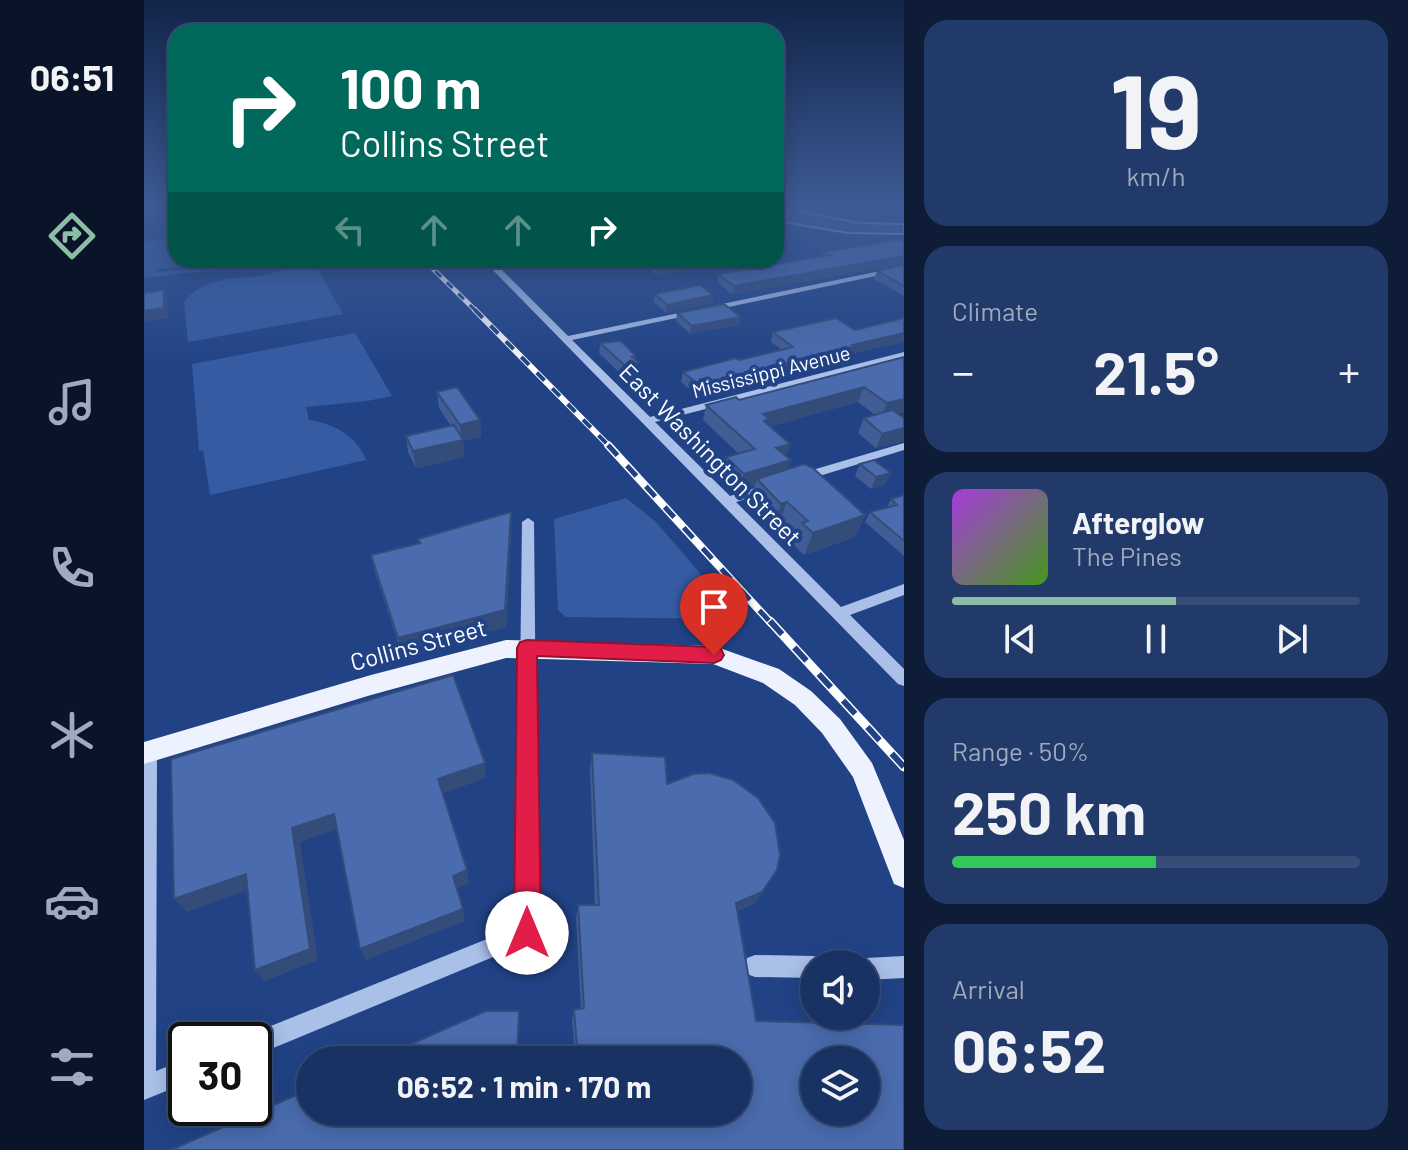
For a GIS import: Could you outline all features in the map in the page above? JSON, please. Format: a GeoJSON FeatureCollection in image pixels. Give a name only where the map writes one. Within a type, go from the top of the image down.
{"type":"FeatureCollection","features":[{"type":"Feature","properties":{"kind":"main road","name":"Collins Street"},"geometry":{"type":"LineString","coordinates":[[146,752],[485,653],[527,648],[714,655],[771,676],[803,698],[831,726],[863,771],[904,874]]}},
{"type":"Feature","properties":{"kind":"street","name":"East Washington Street"},"geometry":{"type":"LineString","coordinates":[[495,268],[904,679]]}},
{"type":"Feature","properties":{"kind":"street"},"geometry":{"type":"LineString","coordinates":[[565,339],[904,268]]}},
{"type":"Feature","properties":{"kind":"street","name":"Mississippi Avenue"},"geometry":{"type":"LineString","coordinates":[[648,421],[904,355]]}},
{"type":"Feature","properties":{"kind":"street"},"geometry":{"type":"LineString","coordinates":[[727,501],[904,446]]}},
{"type":"Feature","properties":{"kind":"street"},"geometry":{"type":"LineString","coordinates":[[272,1037],[527,933],[528,522]]}},
{"type":"Feature","properties":{"kind":"street"},"geometry":{"type":"LineString","coordinates":[[840,613],[904,589]]}},
{"type":"Feature","properties":{"kind":"street"},"geometry":{"type":"LineString","coordinates":[[146,752],[144,1088],[168,1078]]}},
{"type":"Feature","properties":{"kind":"street"},"geometry":{"type":"LineString","coordinates":[[755,966],[800,967]]}},
{"type":"Feature","properties":{"kind":"street"},"geometry":{"type":"LineString","coordinates":[[880,968],[904,967]]}},
{"type":"Feature","properties":{"kind":"shaded area"},"geometry":{"type":"Polygon","coordinates":[[[144,261],[159,261],[157,272],[234,268],[144,278],[144,261]]]}},
{"type":"Feature","properties":{"kind":"shaded area"},"geometry":{"type":"Polygon","coordinates":[[[159,261],[168,261],[168,268],[158,269],[159,261]]]}},
{"type":"Feature","properties":{"kind":"shaded area"},"geometry":{"type":"Polygon","coordinates":[[[290,268],[317,268],[343,314],[188,342],[184,302],[192,293],[221,280],[270,274],[290,268]]]}},
{"type":"Feature","properties":{"kind":"shaded area"},"geometry":{"type":"Polygon","coordinates":[[[355,333],[392,396],[306,407],[309,420],[343,432],[362,451],[366,460],[210,495],[203,450],[199,451],[192,364],[355,333]]]}},
{"type":"Feature","properties":{"kind":"shaded area"},"geometry":{"type":"Polygon","coordinates":[[[626,498],[656,522],[739,619],[566,617],[558,610],[554,519],[626,498]]]}},
{"type":"Feature","properties":{"kind":"building"},"geometry":{"type":"Polygon","coordinates":[[[878,261],[734,286],[718,274],[753,268],[784,268],[784,263],[878,261]]]}},
{"type":"Feature","properties":{"kind":"building"},"geometry":{"type":"Polygon","coordinates":[[[904,265],[904,286],[877,271],[904,265]]]}},
{"type":"Feature","properties":{"kind":"building"},"geometry":{"type":"Polygon","coordinates":[[[700,285],[713,295],[667,305],[655,294],[700,285]]]}},
{"type":"Feature","properties":{"kind":"building"},"geometry":{"type":"Polygon","coordinates":[[[164,290],[164,308],[144,311],[144,293],[164,290]]]}},
{"type":"Feature","properties":{"kind":"building"},"geometry":{"type":"Polygon","coordinates":[[[724,304],[741,317],[692,326],[677,313],[724,304]]]}},
{"type":"Feature","properties":{"kind":"building"},"geometry":{"type":"Polygon","coordinates":[[[836,318],[855,330],[904,318],[904,333],[699,385],[683,372],[793,347],[773,332],[836,318]]]}},
{"type":"Feature","properties":{"kind":"building"},"geometry":{"type":"Polygon","coordinates":[[[621,341],[638,362],[630,370],[600,343],[621,341]]]}},
{"type":"Feature","properties":{"kind":"building"},"geometry":{"type":"Polygon","coordinates":[[[904,357],[904,399],[887,403],[864,387],[763,414],[769,419],[764,421],[790,444],[776,448],[791,460],[744,474],[726,457],[755,449],[706,405],[736,397],[739,400],[904,357]]]}},
{"type":"Feature","properties":{"kind":"building"},"geometry":{"type":"Polygon","coordinates":[[[457,387],[480,420],[460,425],[437,392],[457,387]]]}},
{"type":"Feature","properties":{"kind":"building"},"geometry":{"type":"Polygon","coordinates":[[[892,410],[904,418],[904,428],[882,434],[864,418],[892,410]]]}},
{"type":"Feature","properties":{"kind":"building"},"geometry":{"type":"Polygon","coordinates":[[[454,425],[463,440],[413,451],[406,436],[454,425]]]}},
{"type":"Feature","properties":{"kind":"building"},"geometry":{"type":"Polygon","coordinates":[[[874,460],[891,473],[876,477],[860,464],[874,460]]]}},
{"type":"Feature","properties":{"kind":"building"},"geometry":{"type":"Polygon","coordinates":[[[804,464],[813,468],[865,515],[813,533],[802,523],[808,521],[787,502],[781,504],[757,479],[804,464]]]}},
{"type":"Feature","properties":{"kind":"building"},"geometry":{"type":"Polygon","coordinates":[[[904,495],[904,541],[870,512],[897,505],[891,499],[904,495]]]}},
{"type":"Feature","properties":{"kind":"building"},"geometry":{"type":"Polygon","coordinates":[[[511,512],[505,610],[398,638],[371,555],[420,543],[418,539],[511,512]]]}},
{"type":"Feature","properties":{"kind":"building"},"geometry":{"type":"Polygon","coordinates":[[[453,675],[485,763],[438,779],[467,870],[453,876],[463,909],[360,949],[334,814],[292,828],[310,949],[255,970],[246,874],[174,899],[171,759],[453,675]]]}},
{"type":"Feature","properties":{"kind":"building"},"geometry":{"type":"Polygon","coordinates":[[[592,753],[665,757],[667,784],[693,774],[709,773],[733,780],[758,798],[775,823],[780,855],[777,870],[762,892],[736,903],[756,1021],[800,1022],[800,1030],[880,1030],[880,1024],[904,1025],[904,1150],[171,1150],[226,1126],[272,1126],[272,1106],[296,1095],[296,1126],[752,1126],[752,1046],[577,1046],[574,1010],[584,1008],[578,905],[599,905],[592,753]]]}},
{"type":"Feature","properties":{"kind":"building"},"geometry":{"type":"Polygon","coordinates":[[[486,1011],[519,1011],[518,1046],[407,1046],[486,1011]]]}},
{"type":"Feature","properties":{"kind":"railway"},"geometry":{"type":"LineString","coordinates":[[432,268],[476,311]]}},
{"type":"Feature","properties":{"kind":"railway"},"geometry":{"type":"LineString","coordinates":[[476,311],[610,447]]}},
{"type":"Feature","properties":{"kind":"railway"},"geometry":{"type":"LineString","coordinates":[[608,445],[771,623]]}},
{"type":"Feature","properties":{"kind":"railway"},"geometry":{"type":"LineString","coordinates":[[770,621],[904,767]]}},
{"type":"Feature","properties":{"kind":"route"},"geometry":{"type":"LineString","coordinates":[[527,933],[527,648],[714,655]]}}]}
